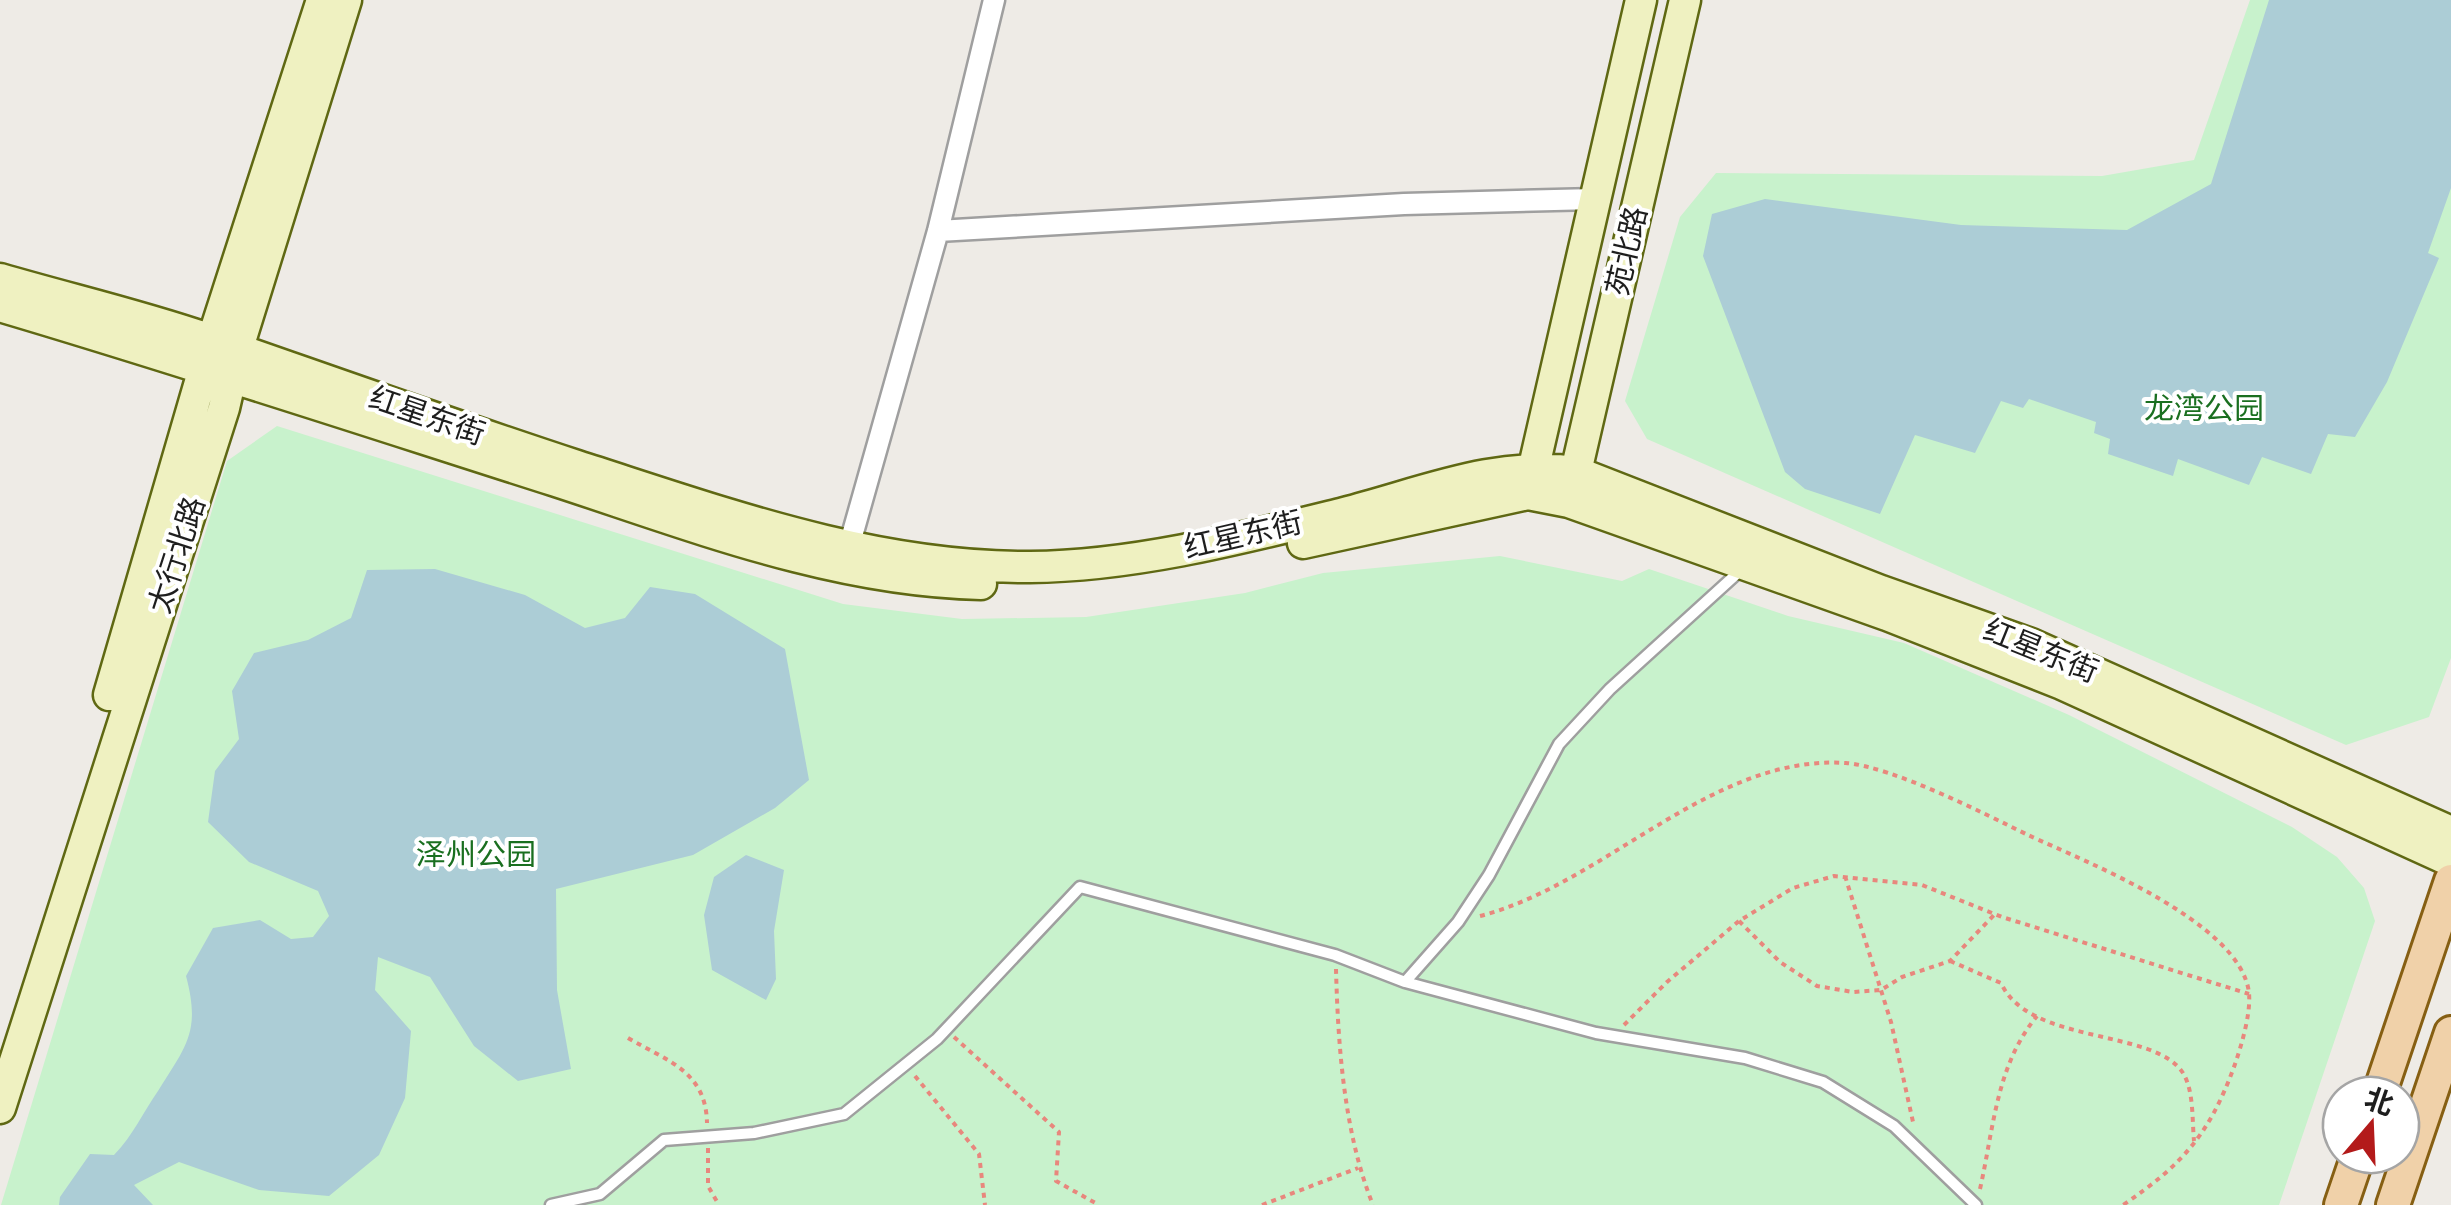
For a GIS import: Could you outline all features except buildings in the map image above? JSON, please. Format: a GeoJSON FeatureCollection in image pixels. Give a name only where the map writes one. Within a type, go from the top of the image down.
{"type":"FeatureCollection","features":[{"type":"Feature","properties":{"kind":"main road","name":"太行北路"},"geometry":{"type":"LineString","coordinates":[[0,1108],[222,358],[322,0]]}},
{"type":"Feature","properties":{"kind":"main road","name":"太行北路"},"geometry":{"type":"LineString","coordinates":[[0,1050],[222,358],[346,0]]}},
{"type":"Feature","properties":{"kind":"main road","name":"苑北路"},"geometry":{"type":"LineString","coordinates":[[1531,480],[1641,0]]}},
{"type":"Feature","properties":{"kind":"main road","name":"苑北路"},"geometry":{"type":"LineString","coordinates":[[1572,487],[1685,0]]}},
{"type":"Feature","properties":{"kind":"main road","name":"红星东街"},"geometry":{"type":"LineString","coordinates":[[0,279],[738,540],[845,558],[1032,567],[1146,557],[1345,512],[1470,477],[1572,487],[2031,644],[2451,832]]}},
{"type":"Feature","properties":{"kind":"main road","name":"红星东街"},"geometry":{"type":"LineString","coordinates":[[0,306],[222,358]]}},
{"type":"Feature","properties":{"kind":"main road","name":"红星东街"},"geometry":{"type":"LineString","coordinates":[[1572,487],[1746,565],[2062,684],[2451,861]]}},
{"type":"Feature","properties":{"kind":"main road"},"geometry":{"type":"LineString","coordinates":[[2385,1075],[2451,881]]}},
{"type":"Feature","properties":{"kind":"main road"},"geometry":{"type":"LineString","coordinates":[[2392,1205],[2451,1033]]}},
{"type":"Feature","properties":{"kind":"main road"},"geometry":{"type":"LineString","coordinates":[[2341,1205],[2351,1175]]}},
{"type":"Feature","properties":{"kind":"street"},"geometry":{"type":"LineString","coordinates":[[845,558],[938,232],[994,0]]}},
{"type":"Feature","properties":{"kind":"street"},"geometry":{"type":"LineString","coordinates":[[938,232],[1404,204],[1594,199]]}},
{"type":"Feature","properties":{"kind":"lane"},"geometry":{"type":"LineString","coordinates":[[1406,982],[1458,922],[1560,744],[1610,689],[1746,565]]}},
{"type":"Feature","properties":{"kind":"lane"},"geometry":{"type":"LineString","coordinates":[[551,1205],[600,1194],[664,1140],[754,1134],[844,1114],[946,1030],[1080,887],[1335,954],[1406,982],[1614,1036],[1745,1058],[1823,1082],[1894,1126],[1976,1205]]}},
{"type":"Feature","properties":{"kind":"path"},"geometry":{"type":"LineString","coordinates":[[1458,922],[1540,896],[1732,785],[1798,767],[1847,763],[1962,804],[2144,889],[2198,923],[2239,964],[2249,994],[2238,1054],[2222,1099],[2178,1166],[2123,1205]]}},
{"type":"Feature","properties":{"kind":"path"},"geometry":{"type":"LineString","coordinates":[[1614,1036],[1667,982],[1739,921],[1793,888],[1845,876],[1922,885],[1995,914],[2249,994]]}},
{"type":"Feature","properties":{"kind":"path"},"geometry":{"type":"LineString","coordinates":[[1845,876],[1881,990],[1918,1150]]}},
{"type":"Feature","properties":{"kind":"path"},"geometry":{"type":"LineString","coordinates":[[1739,921],[1780,962],[1817,986],[1853,992],[1881,990],[1902,977],[1950,961],[1995,914]]}},
{"type":"Feature","properties":{"kind":"path"},"geometry":{"type":"LineString","coordinates":[[1335,954],[1337,1018],[1358,1168],[1373,1205]]}},
{"type":"Feature","properties":{"kind":"path"},"geometry":{"type":"LineString","coordinates":[[1950,961],[2001,983],[2010,1001],[2037,1016],[2163,1056],[2182,1072],[2191,1098],[2194,1144]]}},
{"type":"Feature","properties":{"kind":"path"},"geometry":{"type":"LineString","coordinates":[[1976,1205],[2004,1073],[2014,1044],[2037,1016]]}},
{"type":"Feature","properties":{"kind":"path"},"geometry":{"type":"LineString","coordinates":[[946,1030],[1060,1132],[1056,1181],[1099,1205]]}},
{"type":"Feature","properties":{"kind":"path"},"geometry":{"type":"LineString","coordinates":[[628,1038],[693,1076],[706,1107],[708,1186],[720,1205]]}},
{"type":"Feature","properties":{"kind":"path"},"geometry":{"type":"LineString","coordinates":[[906,1065],[979,1154],[985,1205]]}},
{"type":"Feature","properties":{"kind":"path"},"geometry":{"type":"LineString","coordinates":[[1262,1205],[1358,1168]]}},
{"type":"Feature","properties":{"kind":"green space","name":"龙湾公园"},"geometry":{"type":"Polygon","coordinates":[[[2250,0],[2451,0],[2451,658],[2429,717],[2346,745],[1647,439],[1625,401],[1680,217],[1716,173],[2102,176],[2194,160],[2250,0]]]}},
{"type":"Feature","properties":{"kind":"green space","name":"泽州公园"},"geometry":{"type":"Polygon","coordinates":[[[277,426],[843,604],[962,619],[1086,617],[1245,593],[1323,573],[1500,556],[1622,581],[1649,569],[1788,616],[1904,643],[2069,715],[2292,827],[2337,857],[2364,888],[2375,921],[2279,1205],[1,1205],[227,461],[277,426]]]}},
{"type":"Feature","properties":{"kind":"water"},"geometry":{"type":"Polygon","coordinates":[[[2269,0],[2451,0],[2451,188],[2428,253],[2439,258],[2387,382],[2355,437],[2328,434],[2311,474],[2262,457],[2249,485],[2178,459],[2173,476],[2108,454],[2110,439],[2094,433],[2096,422],[2029,399],[2023,408],[2001,401],[1975,453],[1915,435],[1880,514],[1805,489],[1785,472],[1703,256],[1712,214],[1765,199],[1961,225],[2127,230],[2211,184],[2269,0]]]}},
{"type":"Feature","properties":{"kind":"water"},"geometry":{"type":"Polygon","coordinates":[[[435,569],[525,595],[585,628],[625,618],[650,587],[695,594],[785,649],[809,780],[775,808],[693,855],[556,889],[557,990],[571,1069],[518,1081],[474,1046],[430,977],[378,957],[375,990],[411,1031],[405,1098],[379,1155],[329,1196],[259,1190],[179,1162],[134,1185],[153,1205],[59,1205],[60,1197],[90,1154],[114,1155],[121,1147],[176,1062],[191,1025],[186,976],[213,928],[260,920],[291,939],[313,937],[329,916],[318,891],[249,862],[208,822],[215,771],[239,739],[232,691],[254,653],[308,640],[351,618],[367,570],[435,569]]]}},
{"type":"Feature","properties":{"kind":"water"},"geometry":{"type":"Polygon","coordinates":[[[746,855],[784,870],[774,931],[776,979],[766,1000],[712,970],[704,915],[714,877],[746,855]]]}}]}
